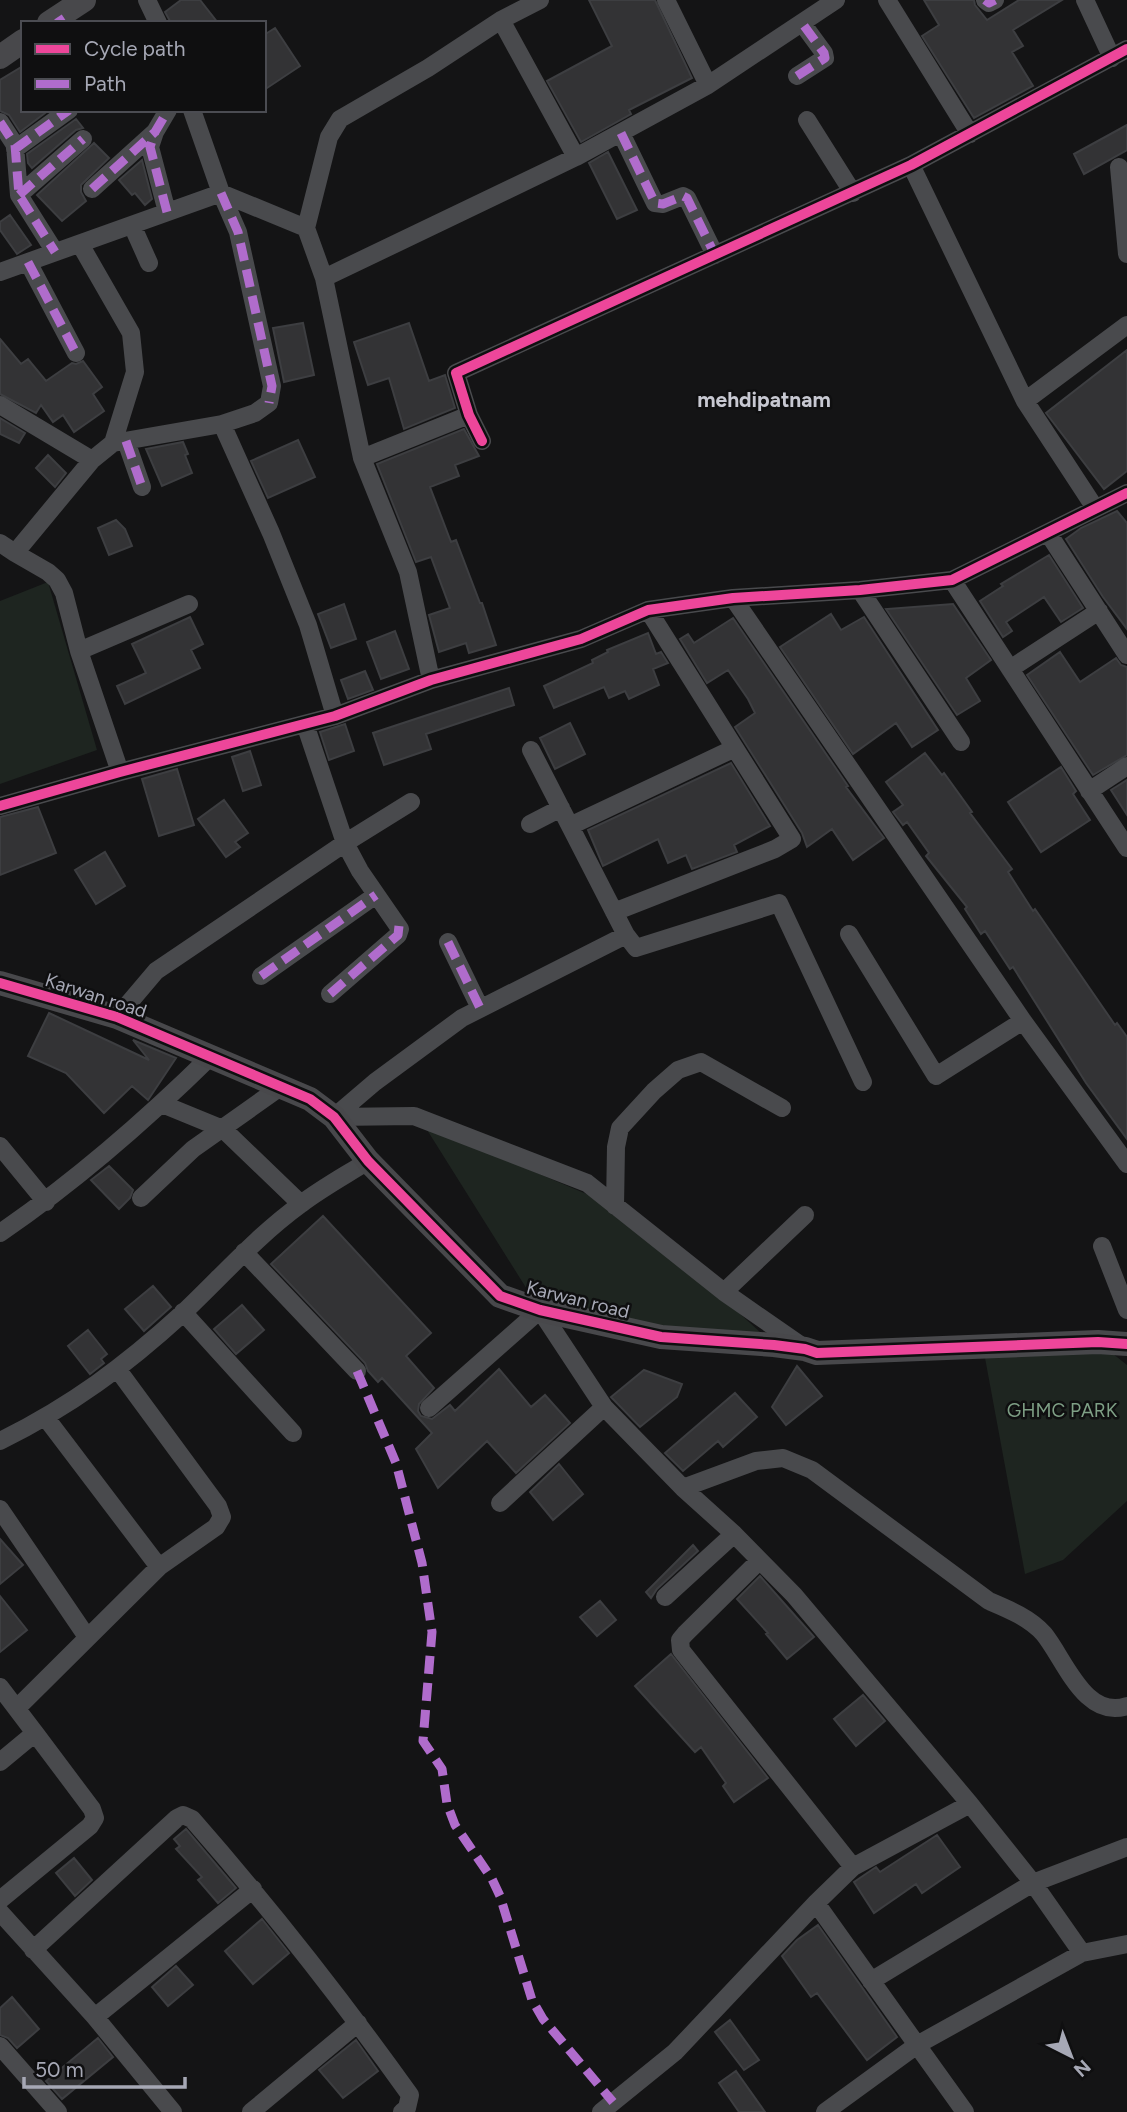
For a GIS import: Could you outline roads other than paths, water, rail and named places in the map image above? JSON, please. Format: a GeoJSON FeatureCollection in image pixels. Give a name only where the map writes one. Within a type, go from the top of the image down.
{"type":"FeatureCollection","features":[{"type":"Feature","properties":{"kind":"street"},"geometry":{"type":"LineString","coordinates":[[148,0],[157,21]]}},
{"type":"Feature","properties":{"kind":"street"},"geometry":{"type":"LineString","coordinates":[[431,680],[408,572],[362,458],[324,278],[306,228],[328,137],[340,119],[428,68],[501,20],[540,0]]}},
{"type":"Feature","properties":{"kind":"street"},"geometry":{"type":"LineString","coordinates":[[666,0],[708,85]]}},
{"type":"Feature","properties":{"kind":"street"},"geometry":{"type":"LineString","coordinates":[[324,278],[576,158],[708,85],[836,0]]}},
{"type":"Feature","properties":{"kind":"street"},"geometry":{"type":"LineString","coordinates":[[887,0],[970,134]]}},
{"type":"Feature","properties":{"kind":"street"},"geometry":{"type":"LineString","coordinates":[[985,0],[989,3],[995,0]]}},
{"type":"Feature","properties":{"kind":"street"},"geometry":{"type":"LineString","coordinates":[[482,441],[456,373],[911,165],[1120,54],[1085,0]]}},
{"type":"Feature","properties":{"kind":"street"},"geometry":{"type":"LineString","coordinates":[[501,20],[576,158]]}},
{"type":"Feature","properties":{"kind":"street"},"geometry":{"type":"LineString","coordinates":[[797,76],[825,58],[802,23]]}},
{"type":"Feature","properties":{"kind":"street"},"geometry":{"type":"LineString","coordinates":[[0,57],[21,41]]}},
{"type":"Feature","properties":{"kind":"street"},"geometry":{"type":"LineString","coordinates":[[15,149],[66,112]]}},
{"type":"Feature","properties":{"kind":"street"},"geometry":{"type":"LineString","coordinates":[[167,112],[151,140],[150,152],[167,212]]}},
{"type":"Feature","properties":{"kind":"street"},"geometry":{"type":"LineString","coordinates":[[120,772],[79,652],[64,593],[57,580],[7,548],[92,460],[120,442],[222,424],[264,408],[269,403],[272,386],[238,232],[192,112]]}},
{"type":"Feature","properties":{"kind":"street"},"geometry":{"type":"LineString","coordinates":[[807,120],[853,192]]}},
{"type":"Feature","properties":{"kind":"street"},"geometry":{"type":"LineString","coordinates":[[0,122],[15,149],[19,195],[55,252]]}},
{"type":"Feature","properties":{"kind":"street"},"geometry":{"type":"LineString","coordinates":[[92,189],[155,132]]}},
{"type":"Feature","properties":{"kind":"street"},"geometry":{"type":"LineString","coordinates":[[621,133],[655,203],[660,205],[683,195],[687,198],[715,255]]}},
{"type":"Feature","properties":{"kind":"street"},"geometry":{"type":"LineString","coordinates":[[19,195],[83,139]]}},
{"type":"Feature","properties":{"kind":"street"},"geometry":{"type":"LineString","coordinates":[[911,165],[1025,401],[1095,508]]}},
{"type":"Feature","properties":{"kind":"street"},"geometry":{"type":"LineString","coordinates":[[1119,167],[1127,254]]}},
{"type":"Feature","properties":{"kind":"street"},"geometry":{"type":"LineString","coordinates":[[0,272],[221,193],[306,228]]}},
{"type":"Feature","properties":{"kind":"street"},"geometry":{"type":"LineString","coordinates":[[132,225],[149,263]]}},
{"type":"Feature","properties":{"kind":"street"},"geometry":{"type":"LineString","coordinates":[[79,244],[131,333],[135,372],[120,442],[142,487]]}},
{"type":"Feature","properties":{"kind":"street"},"geometry":{"type":"LineString","coordinates":[[28,262],[76,353]]}},
{"type":"Feature","properties":{"kind":"street"},"geometry":{"type":"LineString","coordinates":[[1025,401],[1127,325]]}},
{"type":"Feature","properties":{"kind":"street"},"geometry":{"type":"LineString","coordinates":[[0,405],[92,460]]}},
{"type":"Feature","properties":{"kind":"street"},"geometry":{"type":"LineString","coordinates":[[362,458],[470,415]]}},
{"type":"Feature","properties":{"kind":"street"},"geometry":{"type":"LineString","coordinates":[[222,424],[271,533],[308,625],[335,716]]}},
{"type":"Feature","properties":{"kind":"street"},"geometry":{"type":"LineString","coordinates":[[0,806],[335,716],[431,680],[581,639],[648,610],[733,598],[860,590],[952,580],[1127,493]]}},
{"type":"Feature","properties":{"kind":"street"},"geometry":{"type":"LineString","coordinates":[[1048,533],[1127,655]]}},
{"type":"Feature","properties":{"kind":"street"},"geometry":{"type":"LineString","coordinates":[[952,580],[1127,848]]}},
{"type":"Feature","properties":{"kind":"street"},"geometry":{"type":"LineString","coordinates":[[860,590],[961,741]]}},
{"type":"Feature","properties":{"kind":"street"},"geometry":{"type":"LineString","coordinates":[[733,598],[1023,1021],[1127,1164]]}},
{"type":"Feature","properties":{"kind":"street"},"geometry":{"type":"LineString","coordinates":[[79,652],[188,604]]}},
{"type":"Feature","properties":{"kind":"street"},"geometry":{"type":"LineString","coordinates":[[614,912],[775,849],[792,839],[648,610]]}},
{"type":"Feature","properties":{"kind":"street"},"geometry":{"type":"LineString","coordinates":[[1010,669],[1099,611]]}},
{"type":"Feature","properties":{"kind":"street"},"geometry":{"type":"LineString","coordinates":[[305,724],[345,843],[376,895],[399,926],[400,932],[330,994]]}},
{"type":"Feature","properties":{"kind":"street"},"geometry":{"type":"LineString","coordinates":[[570,826],[735,748]]}},
{"type":"Feature","properties":{"kind":"street"},"geometry":{"type":"LineString","coordinates":[[531,750],[626,935],[636,948],[779,903],[863,1082]]}},
{"type":"Feature","properties":{"kind":"street"},"geometry":{"type":"LineString","coordinates":[[1090,791],[1127,766]]}},
{"type":"Feature","properties":{"kind":"street"},"geometry":{"type":"LineString","coordinates":[[117,1017],[156,971],[345,843],[411,803]]}},
{"type":"Feature","properties":{"kind":"street"},"geometry":{"type":"LineString","coordinates":[[530,824],[561,808]]}},
{"type":"Feature","properties":{"kind":"street"},"geometry":{"type":"LineString","coordinates":[[261,976],[376,895]]}},
{"type":"Feature","properties":{"kind":"street"},"geometry":{"type":"LineString","coordinates":[[849,934],[936,1076],[1023,1021]]}},
{"type":"Feature","properties":{"kind":"street"},"geometry":{"type":"LineString","coordinates":[[334,1116],[461,1018],[626,935]]}},
{"type":"Feature","properties":{"kind":"street"},"geometry":{"type":"LineString","coordinates":[[448,942],[480,1008]]}},
{"type":"Feature","properties":{"kind":"street","name":"Karwan road"},"geometry":{"type":"LineString","coordinates":[[0,982],[117,1017],[212,1055],[310,1099],[334,1116],[368,1161],[500,1296],[540,1310],[661,1337],[805,1349],[817,1353],[1085,1343],[1127,1344]]}},
{"type":"Feature","properties":{"kind":"street"},"geometry":{"type":"LineString","coordinates":[[0,1233],[46,1202],[162,1104],[212,1055]]}},
{"type":"Feature","properties":{"kind":"street"},"geometry":{"type":"LineString","coordinates":[[615,1206],[616,1147],[620,1128],[654,1091],[678,1070],[701,1062],[782,1108]]}},
{"type":"Feature","properties":{"kind":"street"},"geometry":{"type":"LineString","coordinates":[[141,1198],[193,1149],[282,1086]]}},
{"type":"Feature","properties":{"kind":"street"},"geometry":{"type":"LineString","coordinates":[[162,1104],[223,1129],[301,1204]]}},
{"type":"Feature","properties":{"kind":"street"},"geometry":{"type":"LineString","coordinates":[[334,1116],[414,1116],[587,1183],[724,1292],[805,1349]]}},
{"type":"Feature","properties":{"kind":"street"},"geometry":{"type":"LineString","coordinates":[[0,1146],[46,1202]]}},
{"type":"Feature","properties":{"kind":"street"},"geometry":{"type":"LineString","coordinates":[[0,1441],[46,1418],[118,1370],[244,1252],[301,1204],[368,1161]]}},
{"type":"Feature","properties":{"kind":"street"},"geometry":{"type":"LineString","coordinates":[[724,1292],[805,1215]]}},
{"type":"Feature","properties":{"kind":"street"},"geometry":{"type":"LineString","coordinates":[[1102,1246],[1127,1310]]}},
{"type":"Feature","properties":{"kind":"street"},"geometry":{"type":"LineString","coordinates":[[244,1252],[357,1371]]}},
{"type":"Feature","properties":{"kind":"street"},"geometry":{"type":"LineString","coordinates":[[429,1408],[540,1310],[604,1407],[683,1489],[734,1534],[794,1595],[970,1804],[1033,1883],[1082,1953]]}},
{"type":"Feature","properties":{"kind":"street"},"geometry":{"type":"LineString","coordinates":[[183,1312],[293,1433]]}},
{"type":"Feature","properties":{"kind":"street"},"geometry":{"type":"LineString","coordinates":[[17,1708],[159,1567],[216,1527],[222,1517],[218,1506],[118,1370]]}},
{"type":"Feature","properties":{"kind":"street"},"geometry":{"type":"LineString","coordinates":[[500,1503],[604,1407]]}},
{"type":"Feature","properties":{"kind":"street"},"geometry":{"type":"LineString","coordinates":[[46,1418],[159,1567]]}},
{"type":"Feature","properties":{"kind":"street"},"geometry":{"type":"LineString","coordinates":[[683,1489],[756,1461],[783,1458],[812,1470],[989,1601],[1018,1614],[1043,1632],[1078,1684],[1093,1701],[1107,1709],[1127,1706]]}},
{"type":"Feature","properties":{"kind":"street"},"geometry":{"type":"LineString","coordinates":[[0,1509],[87,1637]]}},
{"type":"Feature","properties":{"kind":"street"},"geometry":{"type":"LineString","coordinates":[[665,1597],[734,1534]]}},
{"type":"Feature","properties":{"kind":"street"},"geometry":{"type":"LineString","coordinates":[[759,1561],[685,1634],[680,1640],[681,1650],[853,1867]]}},
{"type":"Feature","properties":{"kind":"street"},"geometry":{"type":"LineString","coordinates":[[0,1687],[92,1809],[94,1818],[90,1826],[0,1900]]}},
{"type":"Feature","properties":{"kind":"street"},"geometry":{"type":"LineString","coordinates":[[0,1762],[35,1733]]}},
{"type":"Feature","properties":{"kind":"street"},"geometry":{"type":"LineString","coordinates":[[601,2112],[676,2052],[853,1867],[970,1804]]}},
{"type":"Feature","properties":{"kind":"street"},"geometry":{"type":"LineString","coordinates":[[33,1950],[183,1815],[192,1819],[253,1889],[358,2023],[410,2095],[407,2108],[402,2112]]}},
{"type":"Feature","properties":{"kind":"street"},"geometry":{"type":"LineString","coordinates":[[872,1980],[1033,1883],[1127,1847]]}},
{"type":"Feature","properties":{"kind":"street"},"geometry":{"type":"LineString","coordinates":[[95,2017],[253,1889]]}},
{"type":"Feature","properties":{"kind":"street"},"geometry":{"type":"LineString","coordinates":[[816,1903],[965,2112]]}},
{"type":"Feature","properties":{"kind":"street"},"geometry":{"type":"LineString","coordinates":[[0,1912],[95,2017],[173,2112]]}},
{"type":"Feature","properties":{"kind":"street"},"geometry":{"type":"LineString","coordinates":[[825,2112],[917,2045],[1082,1953],[1127,1944]]}},
{"type":"Feature","properties":{"kind":"street"},"geometry":{"type":"LineString","coordinates":[[251,2112],[358,2023]]}},
{"type":"Feature","properties":{"kind":"street"},"geometry":{"type":"LineString","coordinates":[[0,2046],[58,2112]]}},
{"type":"Feature","properties":{"kind":"district","name":"mehdipatnam"},"geometry":{"type":"Point","coordinates":[764,400]}},
{"type":"Feature","properties":{"kind":"park label","name":"GHMC PARK"},"geometry":{"type":"Point","coordinates":[1062,1410]}}]}
